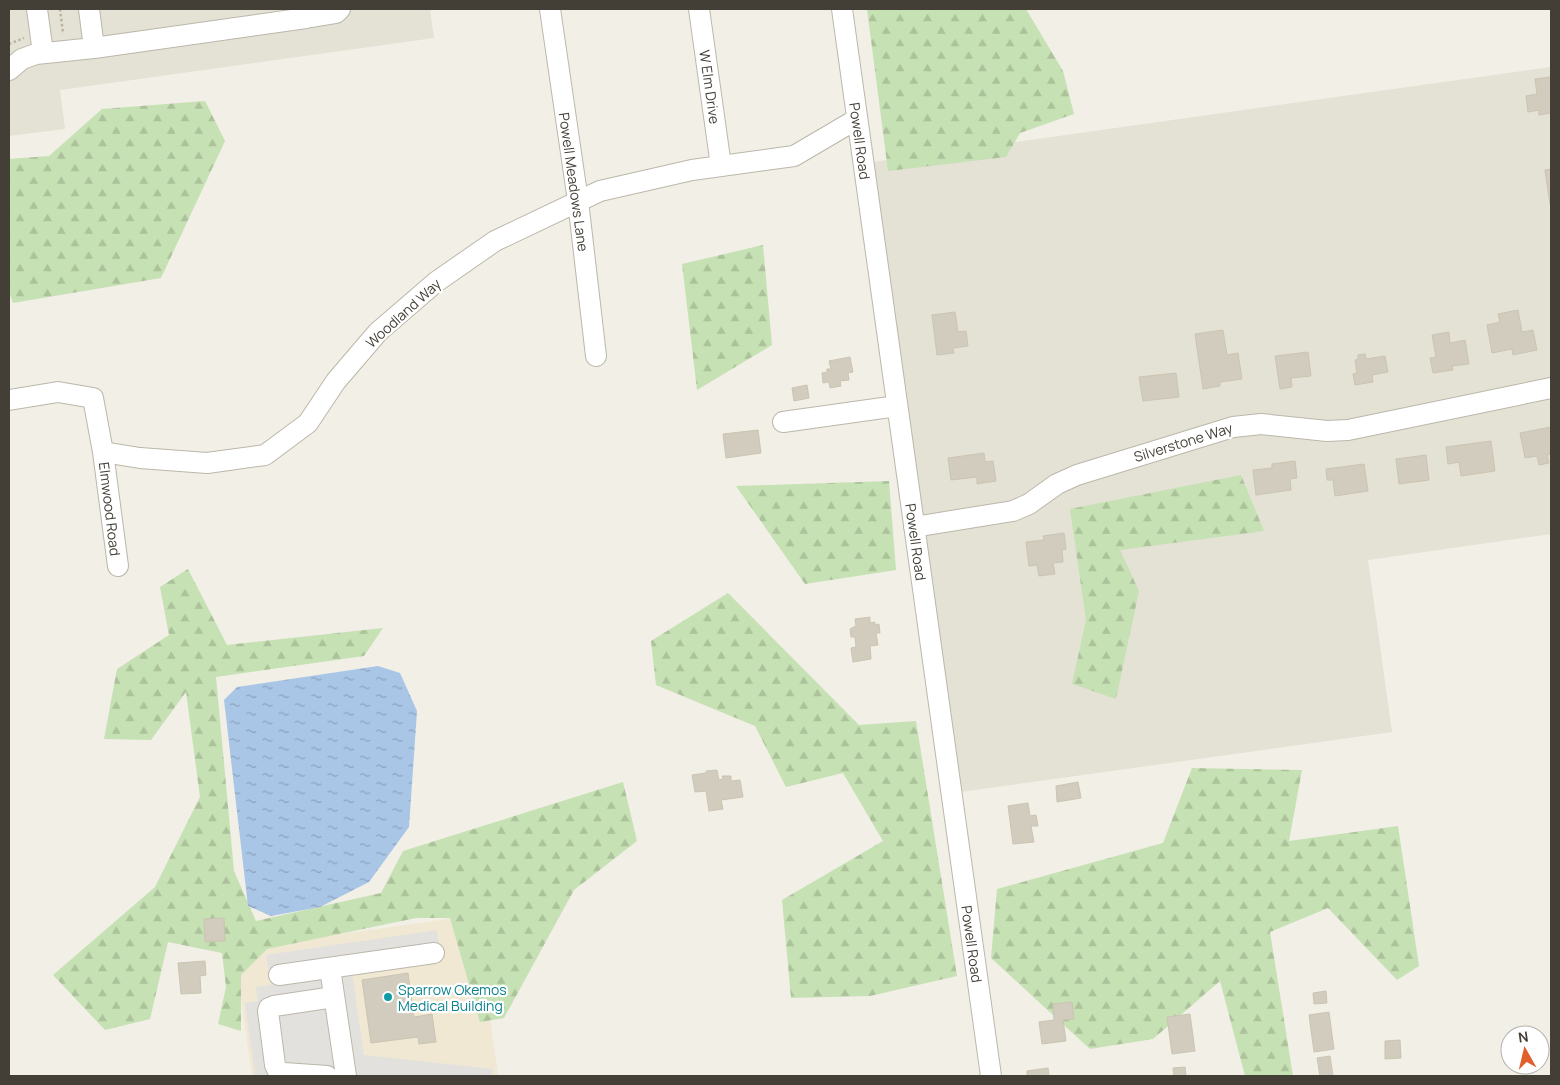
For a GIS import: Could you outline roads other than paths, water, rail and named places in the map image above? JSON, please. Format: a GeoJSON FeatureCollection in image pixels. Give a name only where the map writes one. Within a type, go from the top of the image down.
{"type":"FeatureCollection","features":[{"type":"Feature","properties":{"kind":"street"},"geometry":{"type":"LineString","coordinates":[[37,9],[43,53]]}},
{"type":"Feature","properties":{"kind":"street"},"geometry":{"type":"LineString","coordinates":[[89,9],[94,48]]}},
{"type":"Feature","properties":{"kind":"street"},"geometry":{"type":"LineString","coordinates":[[9,70],[22,59],[43,53],[94,48],[306,13],[336,13],[340,9]]}},
{"type":"Feature","properties":{"kind":"street","name":"Powell Meadows Lane"},"geometry":{"type":"LineString","coordinates":[[550,9],[578,201],[596,356]]}},
{"type":"Feature","properties":{"kind":"street","name":"W Elm Drive"},"geometry":{"type":"LineString","coordinates":[[699,9],[721,166]]}},
{"type":"Feature","properties":{"kind":"street","name":"Powell Road"},"geometry":{"type":"LineString","coordinates":[[842,9],[991,1076]]}},
{"type":"Feature","properties":{"kind":"street","name":"Woodland Way"},"geometry":{"type":"LineString","coordinates":[[103,452],[140,458],[207,464],[265,455],[308,423],[336,381],[378,332],[436,282],[495,241],[600,191],[692,170],[794,156],[857,119]]}},
{"type":"Feature","properties":{"kind":"street","name":"Silverstone Way"},"geometry":{"type":"LineString","coordinates":[[914,527],[1000,514],[1013,510],[1029,504],[1057,484],[1077,475],[1230,428],[1262,424],[1326,431],[1348,430],[1551,388]]}},
{"type":"Feature","properties":{"kind":"street"},"geometry":{"type":"LineString","coordinates":[[9,400],[58,392],[94,398],[103,452]]}},
{"type":"Feature","properties":{"kind":"street"},"geometry":{"type":"LineString","coordinates":[[783,422],[897,406]]}},
{"type":"Feature","properties":{"kind":"street","name":"Elmwood Road"},"geometry":{"type":"LineString","coordinates":[[103,452],[118,566]]}},
{"type":"Feature","properties":{"kind":"street"},"geometry":{"type":"LineString","coordinates":[[279,975],[434,953]]}},
{"type":"Feature","properties":{"kind":"street"},"geometry":{"type":"LineString","coordinates":[[330,968],[346,1076]]}},
{"type":"Feature","properties":{"kind":"street"},"geometry":{"type":"LineString","coordinates":[[327,1076],[278,1071],[275,1065],[268,1011],[274,1006],[334,997]]}},
{"type":"Feature","properties":{"kind":"water"},"geometry":{"type":"Polygon","coordinates":[[[378,666],[400,673],[417,711],[409,827],[369,882],[320,907],[271,916],[248,906],[224,700],[237,687],[378,666]]]}},
{"type":"Feature","properties":{"kind":"place","name":"Sparrow Okemos Medical Building"},"geometry":{"type":"Point","coordinates":[388,997]}}]}
